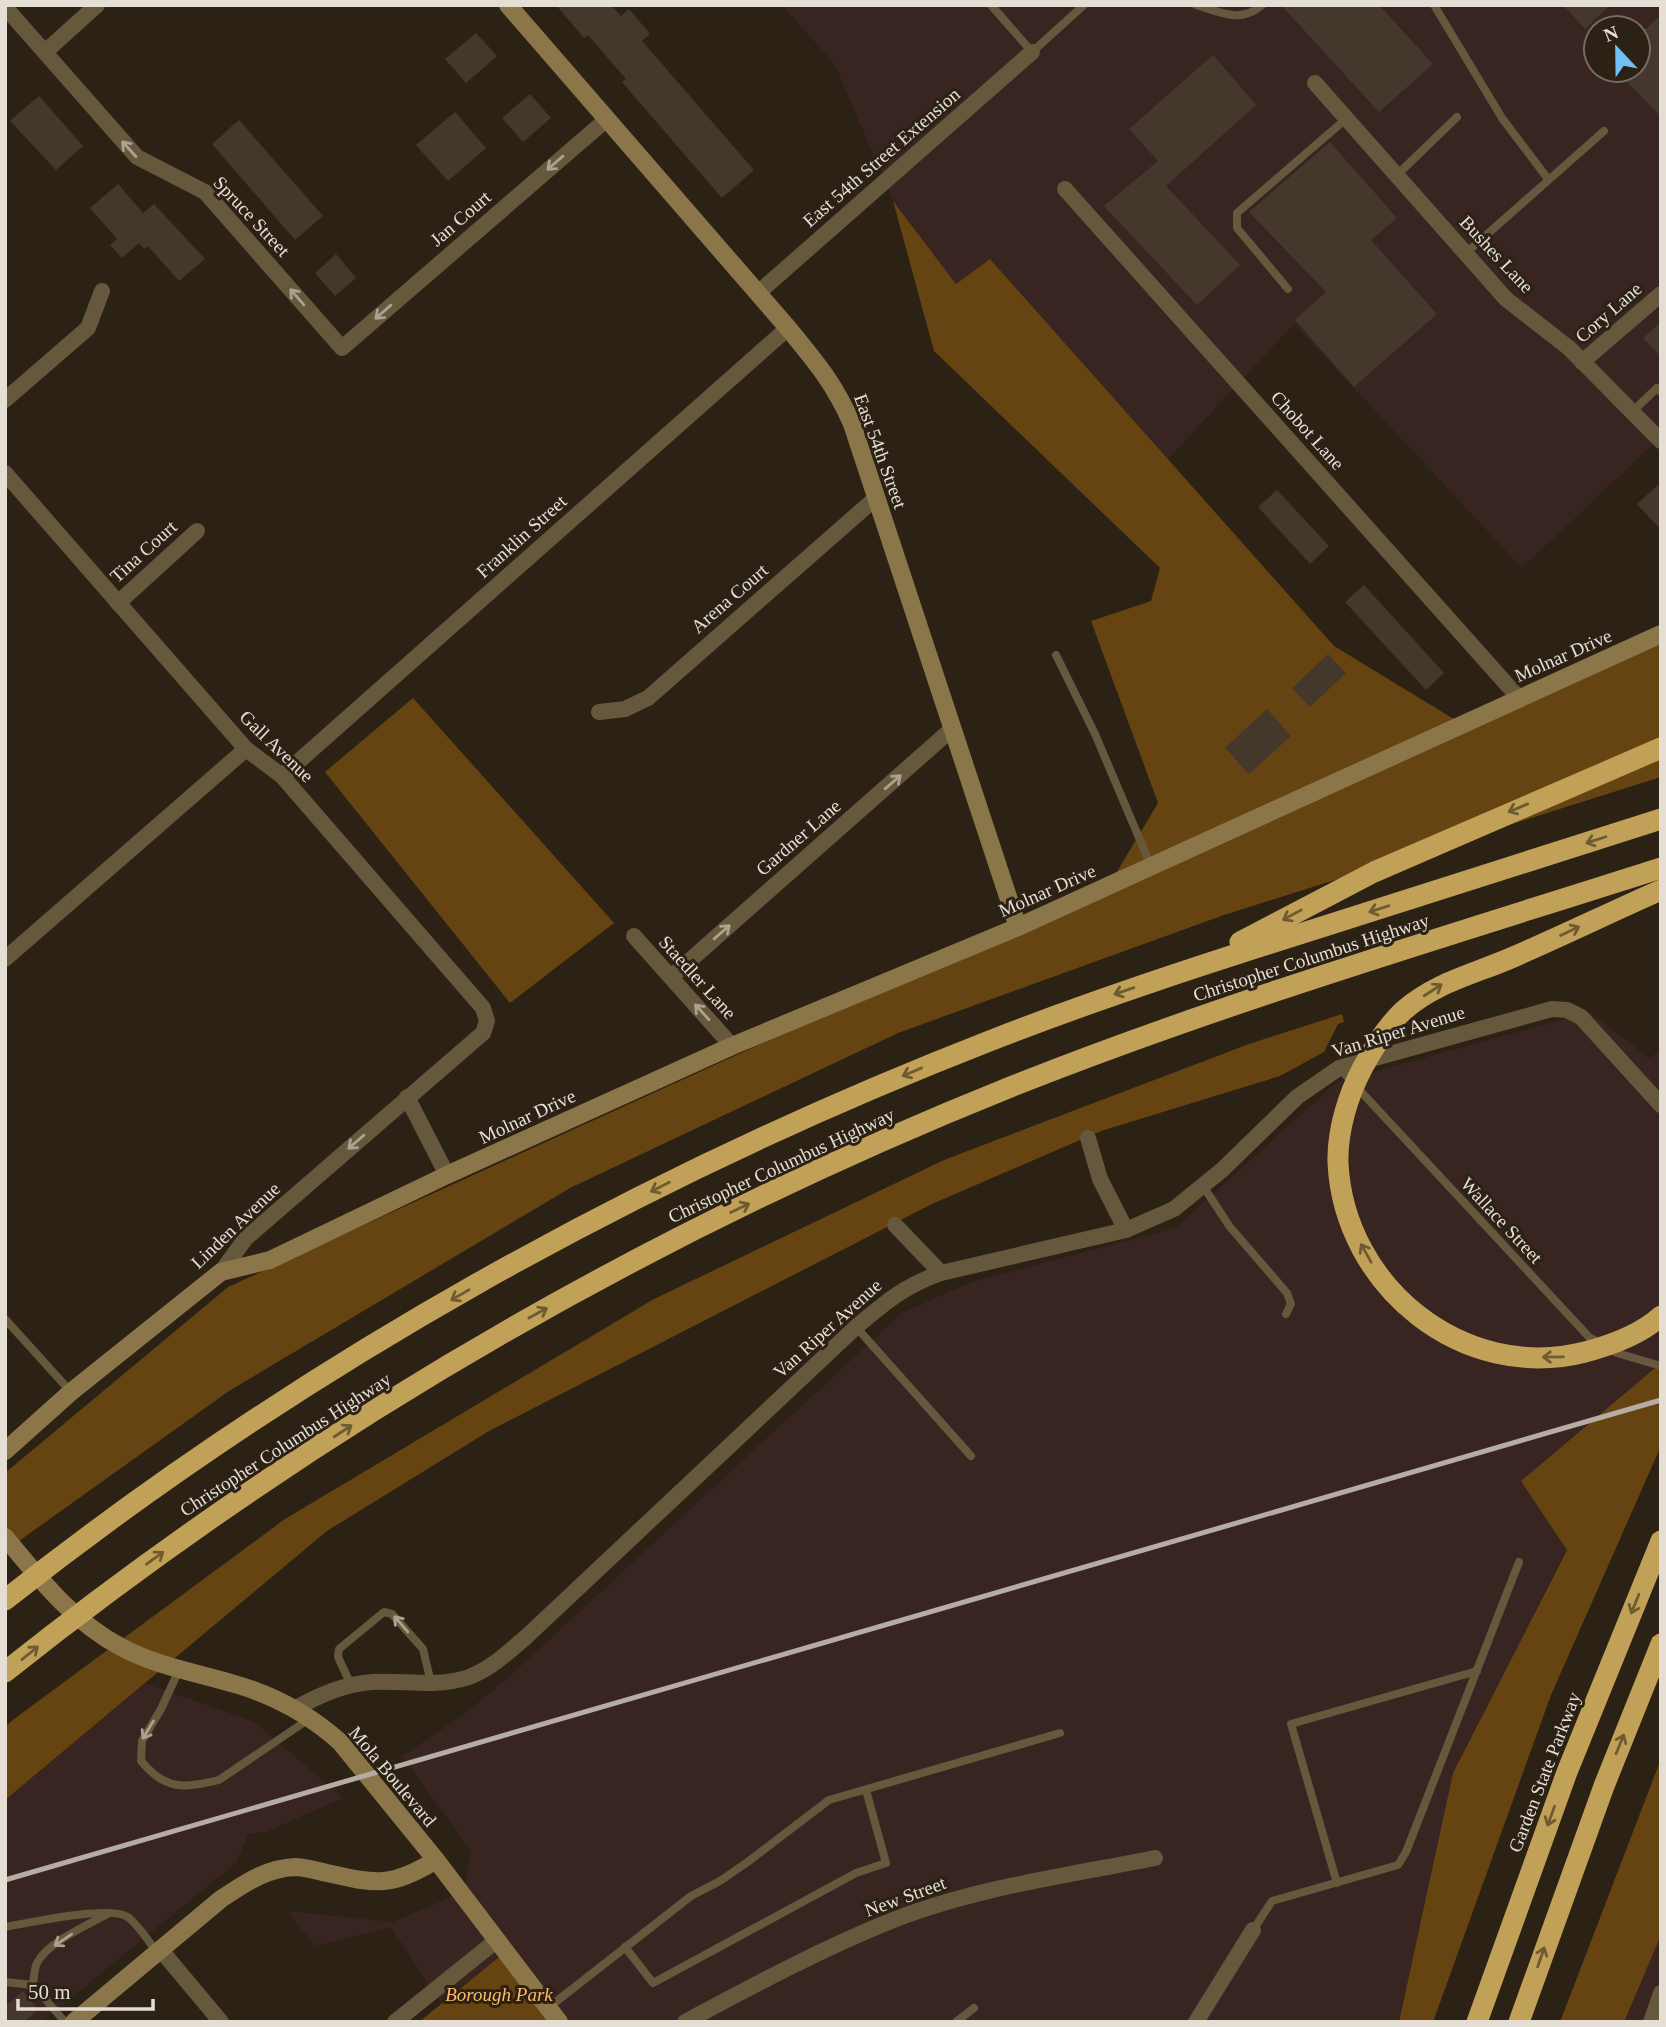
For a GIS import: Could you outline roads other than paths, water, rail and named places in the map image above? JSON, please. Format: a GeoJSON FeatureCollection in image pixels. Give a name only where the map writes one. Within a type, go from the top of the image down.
{"type":"FeatureCollection","features":[{"type":"Feature","properties":{"kind":"highway"},"geometry":{"type":"LineString","coordinates":[[1189,970],[1374,872],[1661,747]]}},
{"type":"Feature","properties":{"kind":"highway","name":"Christopher Columbus Highway"},"geometry":{"type":"LineString","coordinates":[[10,1597],[238,1432],[358,1355],[478,1284],[602,1216],[708,1163],[859,1094],[1058,1014],[1661,819]]}},
{"type":"Feature","properties":{"kind":"highway","name":"Christopher Columbus Highway"},"geometry":{"type":"LineString","coordinates":[[5,1672],[100,1599],[262,1484],[426,1378],[608,1275],[829,1165],[1009,1088],[1191,1020],[1661,869]]}},
{"type":"Feature","properties":{"kind":"highway"},"geometry":{"type":"LineString","coordinates":[[1661,890],[1508,959],[1438,986],[1403,1011],[1376,1042],[1354,1083],[1343,1118],[1338,1163],[1346,1208],[1363,1252],[1391,1292],[1430,1326],[1474,1348],[1522,1358],[1564,1357],[1611,1345],[1661,1316]]}},
{"type":"Feature","properties":{"kind":"highway","name":"Garden State Parkway"},"geometry":{"type":"LineString","coordinates":[[1477,2022],[1567,1772],[1661,1541]]}},
{"type":"Feature","properties":{"kind":"highway"},"geometry":{"type":"LineString","coordinates":[[1519,2022],[1599,1798],[1661,1644]]}},
{"type":"Feature","properties":{"kind":"street"},"geometry":{"type":"LineString","coordinates":[[45,52],[97,5]]}},
{"type":"Feature","properties":{"kind":"street","name":"East 54th Street"},"geometry":{"type":"LineString","coordinates":[[508,5],[788,328],[826,373],[839,395],[877,497],[1018,927]]}},
{"type":"Feature","properties":{"kind":"street","name":"Spruce Street"},"geometry":{"type":"LineString","coordinates":[[5,7],[137,157],[205,192],[342,348]]}},
{"type":"Feature","properties":{"kind":"street","name":"East 54th Street Extension"},"geometry":{"type":"LineString","coordinates":[[758,293],[1032,52]]}},
{"type":"Feature","properties":{"kind":"street","name":"Bushes Lane"},"geometry":{"type":"LineString","coordinates":[[1314,83],[1506,299],[1569,348],[1661,441]]}},
{"type":"Feature","properties":{"kind":"street","name":"Jan Court"},"geometry":{"type":"LineString","coordinates":[[342,348],[607,119]]}},
{"type":"Feature","properties":{"kind":"street","name":"Chobot Lane"},"geometry":{"type":"LineString","coordinates":[[1065,189],[1519,698]]}},
{"type":"Feature","properties":{"kind":"street"},"geometry":{"type":"LineString","coordinates":[[5,400],[88,328],[102,291]]}},
{"type":"Feature","properties":{"kind":"street","name":"Cory Lane"},"geometry":{"type":"LineString","coordinates":[[1582,362],[1661,294]]}},
{"type":"Feature","properties":{"kind":"street","name":"Franklin Street"},"geometry":{"type":"LineString","coordinates":[[282,776],[788,328]]}},
{"type":"Feature","properties":{"kind":"street","name":"Gall Avenue"},"geometry":{"type":"LineString","coordinates":[[5,473],[246,749],[282,776],[483,1008],[486,1021]]}},
{"type":"Feature","properties":{"kind":"street","name":"Arena Court"},"geometry":{"type":"LineString","coordinates":[[599,712],[625,709],[648,698],[877,497]]}},
{"type":"Feature","properties":{"kind":"street","name":"Tina Court"},"geometry":{"type":"LineString","coordinates":[[118,603],[197,531]]}},
{"type":"Feature","properties":{"kind":"street","name":"Molnar Drive"},"geometry":{"type":"LineString","coordinates":[[221,1272],[270,1260],[447,1175],[732,1045],[1018,927],[1661,634]]}},
{"type":"Feature","properties":{"kind":"street","name":"Gardner Lane"},"geometry":{"type":"LineString","coordinates":[[671,978],[953,728]]}},
{"type":"Feature","properties":{"kind":"street"},"geometry":{"type":"LineString","coordinates":[[5,959],[246,749]]}},
{"type":"Feature","properties":{"kind":"street","name":"Staedler Lane"},"geometry":{"type":"LineString","coordinates":[[634,936],[732,1045]]}},
{"type":"Feature","properties":{"kind":"street","name":"Van Riper Avenue"},"geometry":{"type":"LineString","coordinates":[[303,1713],[319,1696],[351,1685],[372,1682],[443,1683],[469,1677],[492,1665],[526,1637],[856,1326],[897,1293],[941,1273],[1126,1230],[1174,1209],[1203,1186],[1297,1097],[1339,1068],[1552,1009],[1567,1010],[1581,1017],[1661,1105]]}},
{"type":"Feature","properties":{"kind":"street","name":"Linden Avenue"},"geometry":{"type":"LineString","coordinates":[[5,1451],[71,1392],[221,1272],[246,1238],[483,1032],[486,1021]]}},
{"type":"Feature","properties":{"kind":"street"},"geometry":{"type":"LineString","coordinates":[[407,1097],[447,1175]]}},
{"type":"Feature","properties":{"kind":"street"},"geometry":{"type":"LineString","coordinates":[[1088,1138],[1100,1179],[1126,1230]]}},
{"type":"Feature","properties":{"kind":"street"},"geometry":{"type":"LineString","coordinates":[[895,1226],[941,1273]]}},
{"type":"Feature","properties":{"kind":"street","name":"Mola Boulevard"},"geometry":{"type":"LineString","coordinates":[[5,1536],[61,1601],[87,1625],[121,1647],[158,1664],[268,1695],[303,1713],[341,1742],[436,1860],[553,2015]]}},
{"type":"Feature","properties":{"kind":"street","name":"New Street"},"geometry":{"type":"LineString","coordinates":[[685,2022],[762,1981],[887,1922],[971,1895],[1155,1858]]}},
{"type":"Feature","properties":{"kind":"street"},"geometry":{"type":"LineString","coordinates":[[74,2022],[221,1899],[247,1882],[271,1871],[297,1867],[366,1882],[384,1883],[411,1874],[436,1860]]}},
{"type":"Feature","properties":{"kind":"street"},"geometry":{"type":"LineString","coordinates":[[1196,2022],[1252,1930]]}},
{"type":"Feature","properties":{"kind":"street"},"geometry":{"type":"LineString","coordinates":[[395,2022],[497,1940]]}},
{"type":"Feature","properties":{"kind":"street"},"geometry":{"type":"LineString","coordinates":[[158,1951],[221,2022]]}},
{"type":"Feature","properties":{"kind":"street"},"geometry":{"type":"LineString","coordinates":[[1651,2022],[1661,1993]]}},
{"type":"Feature","properties":{"kind":"lane"},"geometry":{"type":"LineString","coordinates":[[991,5],[1032,52],[1084,5]]}},
{"type":"Feature","properties":{"kind":"lane"},"geometry":{"type":"LineString","coordinates":[[1196,5],[1228,15],[1247,16],[1262,5]]}},
{"type":"Feature","properties":{"kind":"lane"},"geometry":{"type":"LineString","coordinates":[[1434,5],[1502,118],[1548,179]]}},
{"type":"Feature","properties":{"kind":"lane"},"geometry":{"type":"LineString","coordinates":[[1397,175],[1457,117]]}},
{"type":"Feature","properties":{"kind":"lane"},"geometry":{"type":"LineString","coordinates":[[1288,289],[1237,228],[1237,213],[1347,118]]}},
{"type":"Feature","properties":{"kind":"lane"},"geometry":{"type":"LineString","coordinates":[[1465,253],[1604,131]]}},
{"type":"Feature","properties":{"kind":"lane"},"geometry":{"type":"LineString","coordinates":[[1632,412],[1657,388],[1661,392]]}},
{"type":"Feature","properties":{"kind":"lane"},"geometry":{"type":"LineString","coordinates":[[1056,655],[1095,734],[1151,866]]}},
{"type":"Feature","properties":{"kind":"lane","name":"Wallace Street"},"geometry":{"type":"LineString","coordinates":[[1339,1068],[1589,1337],[1617,1353],[1661,1366]]}},
{"type":"Feature","properties":{"kind":"lane"},"geometry":{"type":"LineString","coordinates":[[1203,1186],[1230,1227],[1287,1293],[1291,1304],[1286,1314]]}},
{"type":"Feature","properties":{"kind":"lane"},"geometry":{"type":"LineString","coordinates":[[5,1318],[71,1392]]}},
{"type":"Feature","properties":{"kind":"lane"},"geometry":{"type":"LineString","coordinates":[[856,1326],[971,1456]]}},
{"type":"Feature","properties":{"kind":"lane"},"geometry":{"type":"LineString","coordinates":[[1252,1930],[1272,1901],[1398,1865],[1406,1852],[1519,1562]]}},
{"type":"Feature","properties":{"kind":"lane"},"geometry":{"type":"LineString","coordinates":[[351,1685],[338,1657],[339,1649],[384,1612],[392,1614],[423,1649],[431,1683]]}},
{"type":"Feature","properties":{"kind":"lane"},"geometry":{"type":"LineString","coordinates":[[179,1670],[142,1741],[141,1761],[153,1776],[169,1785],[203,1784],[219,1780],[303,1713]]}},
{"type":"Feature","properties":{"kind":"lane"},"geometry":{"type":"LineString","coordinates":[[1337,1883],[1291,1724],[1477,1671]]}},
{"type":"Feature","properties":{"kind":"lane"},"geometry":{"type":"LineString","coordinates":[[553,2015],[625,1947],[691,1896],[750,1861],[829,1800],[1060,1733]]}},
{"type":"Feature","properties":{"kind":"lane"},"geometry":{"type":"LineString","coordinates":[[625,1947],[653,1983],[856,1873],[886,1863],[866,1790]]}},
{"type":"Feature","properties":{"kind":"lane"},"geometry":{"type":"LineString","coordinates":[[5,1927],[112,1912],[128,1916],[158,1951]]}},
{"type":"Feature","properties":{"kind":"lane"},"geometry":{"type":"LineString","coordinates":[[33,1985],[37,1962],[52,1947],[112,1912]]}},
{"type":"Feature","properties":{"kind":"lane"},"geometry":{"type":"LineString","coordinates":[[5,1982],[33,1985],[65,2022]]}},
{"type":"Feature","properties":{"kind":"lane"},"geometry":{"type":"LineString","coordinates":[[956,2022],[974,2008]]}},
{"type":"Feature","properties":{"kind":"railway"},"geometry":{"type":"LineString","coordinates":[[5,1880],[1661,1400]]}},
{"type":"Feature","properties":{"kind":"park label","name":"Borough Park"},"geometry":{"type":"Point","coordinates":[499,1994]}}]}
